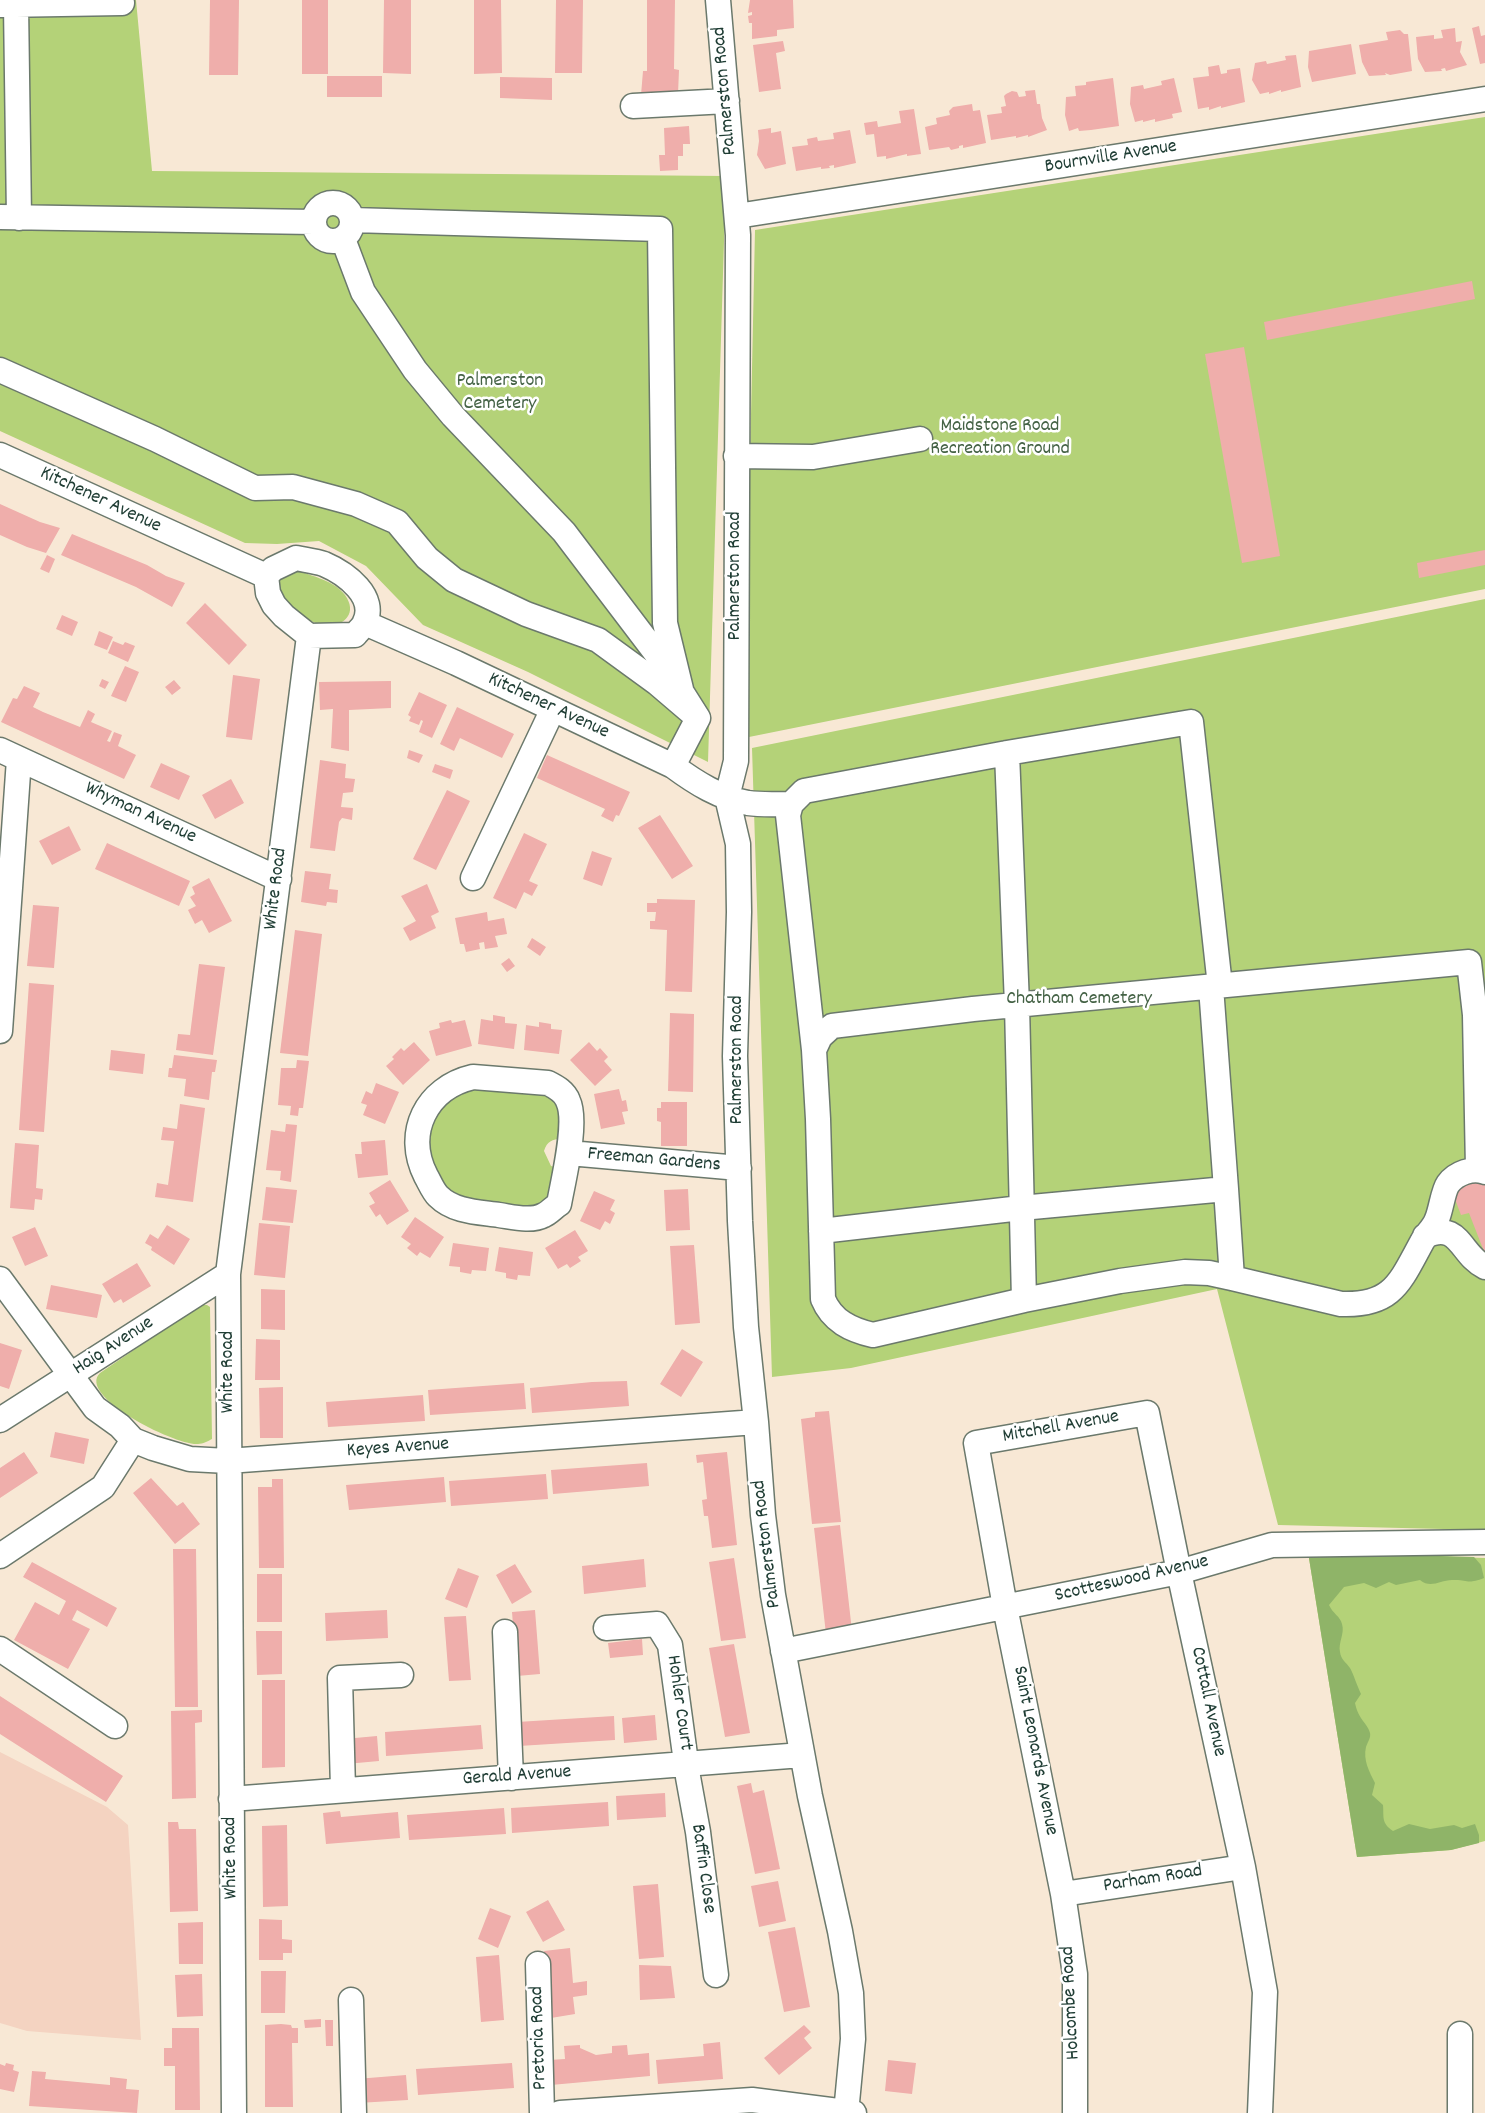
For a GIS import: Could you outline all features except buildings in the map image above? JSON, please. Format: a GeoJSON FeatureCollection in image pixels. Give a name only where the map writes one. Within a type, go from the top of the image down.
{"type":"FeatureCollection","features":[{"type":"Feature","properties":{"kind":"street","name":"Palmerston Road"},"geometry":{"type":"LineString","coordinates":[[718,0],[737,216],[736,761],[727,797],[738,844],[740,912],[735,1056],[746,1327],[767,1556],[818,1839],[840,1931],[851,1993],[853,2039],[849,2113]]}},
{"type":"Feature","properties":{"kind":"street"},"geometry":{"type":"LineString","coordinates":[[122,3],[8,5],[10,218],[313,222]]}},
{"type":"Feature","properties":{"kind":"street","name":"Bournville Avenue"},"geometry":{"type":"LineString","coordinates":[[737,216],[1485,99]]}},
{"type":"Feature","properties":{"kind":"street"},"geometry":{"type":"LineString","coordinates":[[633,106],[727,101]]}},
{"type":"Feature","properties":{"kind":"street"},"geometry":{"type":"LineString","coordinates":[[681,689],[665,623],[660,229],[347,230],[329,241],[317,234],[313,222],[318,209],[330,203],[342,205],[351,214],[347,230],[363,292],[415,370],[453,416],[564,532],[681,689],[698,717]]}},
{"type":"Feature","properties":{"kind":"street"},"geometry":{"type":"LineString","coordinates":[[0,370],[155,439],[255,488],[293,487],[356,504],[397,522],[427,558],[454,580],[526,614],[598,639],[698,717]]}},
{"type":"Feature","properties":{"kind":"street"},"geometry":{"type":"LineString","coordinates":[[736,456],[813,458],[920,439]]}},
{"type":"Feature","properties":{"kind":"street","name":"Kitchener Avenue"},"geometry":{"type":"LineString","coordinates":[[0,455],[266,576]]}},
{"type":"Feature","properties":{"kind":"street"},"geometry":{"type":"LineString","coordinates":[[296,558],[322,563],[351,581],[365,596],[368,609],[365,623],[355,635],[309,636],[274,605],[268,593],[266,576],[273,569],[296,558]]}},
{"type":"Feature","properties":{"kind":"street","name":"Kitchener Avenue"},"geometry":{"type":"LineString","coordinates":[[365,623],[673,766],[700,785],[727,797],[750,803],[791,804]]}},
{"type":"Feature","properties":{"kind":"street","name":"White Road"},"geometry":{"type":"LineString","coordinates":[[234,2113],[228,1274],[309,636]]}},
{"type":"Feature","properties":{"kind":"street"},"geometry":{"type":"LineString","coordinates":[[473,878],[553,709]]}},
{"type":"Feature","properties":{"kind":"street"},"geometry":{"type":"LineString","coordinates":[[673,766],[698,717]]}},
{"type":"Feature","properties":{"kind":"street"},"geometry":{"type":"LineString","coordinates":[[809,1004],[819,1020],[832,1026],[1017,1005],[1215,987],[1469,962],[1480,1014],[1481,1171],[1460,1174],[1447,1185],[1436,1222],[1425,1236],[1405,1275],[1392,1290],[1377,1299],[1359,1304],[1341,1304],[1232,1278],[1185,1272],[1120,1281],[1024,1300],[873,1335],[856,1331],[834,1318],[826,1308],[823,1299],[814,1050],[788,815],[791,804],[804,791],[1191,722],[1215,987],[1232,1278]]}},
{"type":"Feature","properties":{"kind":"street"},"geometry":{"type":"LineString","coordinates":[[1007,753],[1017,1005],[1024,1300]]}},
{"type":"Feature","properties":{"kind":"street"},"geometry":{"type":"LineString","coordinates":[[0,1031],[9,755]]}},
{"type":"Feature","properties":{"kind":"street","name":"Whyman Avenue"},"geometry":{"type":"LineString","coordinates":[[9,755],[279,879]]}},
{"type":"Feature","properties":{"kind":"street"},"geometry":{"type":"LineString","coordinates":[[814,1050],[820,1037],[832,1026]]}},
{"type":"Feature","properties":{"kind":"street","name":"Freeman Gardens"},"geometry":{"type":"LineString","coordinates":[[473,1077],[548,1083],[558,1087],[569,1102],[571,1119],[569,1153],[559,1204],[543,1216],[526,1218],[465,1210],[438,1197],[421,1166],[417,1145],[420,1125],[432,1101],[445,1088],[473,1077]]}},
{"type":"Feature","properties":{"kind":"street","name":"Freeman Gardens"},"geometry":{"type":"LineString","coordinates":[[569,1153],[739,1168]]}},
{"type":"Feature","properties":{"kind":"street"},"geometry":{"type":"LineString","coordinates":[[822,1231],[1021,1208],[1226,1189]]}},
{"type":"Feature","properties":{"kind":"street"},"geometry":{"type":"LineString","coordinates":[[1425,1236],[1436,1231],[1447,1232],[1477,1263],[1485,1267]]}},
{"type":"Feature","properties":{"kind":"street","name":"Haig Avenue"},"geometry":{"type":"LineString","coordinates":[[0,1420],[228,1274]]}},
{"type":"Feature","properties":{"kind":"street","name":"Keyes Avenue"},"geometry":{"type":"LineString","coordinates":[[0,1279],[95,1408],[120,1426],[133,1440],[190,1459],[228,1461],[756,1422]]}},
{"type":"Feature","properties":{"kind":"street","name":"Mitchell Avenue"},"geometry":{"type":"LineString","coordinates":[[976,1443],[1147,1413]]}},
{"type":"Feature","properties":{"kind":"street","name":"Cottall Avenue"},"geometry":{"type":"LineString","coordinates":[[1147,1413],[1243,1867],[1265,1992],[1260,2113]]}},
{"type":"Feature","properties":{"kind":"street"},"geometry":{"type":"LineString","coordinates":[[0,1556],[103,1487],[133,1440]]}},
{"type":"Feature","properties":{"kind":"street","name":"Saint Leonards Avenue"},"geometry":{"type":"LineString","coordinates":[[976,1443],[1005,1607],[1063,1894]]}},
{"type":"Feature","properties":{"kind":"street","name":"Scotteswood Avenue"},"geometry":{"type":"LineString","coordinates":[[783,1651],[1179,1572],[1272,1545],[1485,1542]]}},
{"type":"Feature","properties":{"kind":"street","name":"Hohler Court"},"geometry":{"type":"LineString","coordinates":[[606,1628],[657,1624],[670,1644],[686,1764]]}},
{"type":"Feature","properties":{"kind":"street"},"geometry":{"type":"LineString","coordinates":[[505,1632],[511,1778]]}},
{"type":"Feature","properties":{"kind":"street"},"geometry":{"type":"LineString","coordinates":[[0,1649],[115,1726]]}},
{"type":"Feature","properties":{"kind":"street"},"geometry":{"type":"LineString","coordinates":[[343,1789],[340,1678],[401,1676]]}},
{"type":"Feature","properties":{"kind":"street","name":"Gerald Avenue"},"geometry":{"type":"LineString","coordinates":[[231,1799],[802,1755]]}},
{"type":"Feature","properties":{"kind":"street","name":"Baffin Close"},"geometry":{"type":"LineString","coordinates":[[686,1764],[698,1832],[716,1975]]}},
{"type":"Feature","properties":{"kind":"street","name":"Parham Road"},"geometry":{"type":"LineString","coordinates":[[1063,1894],[1243,1867]]}},
{"type":"Feature","properties":{"kind":"street","name":"Holcombe Road"},"geometry":{"type":"LineString","coordinates":[[1063,1894],[1075,1974],[1075,2113]]}},
{"type":"Feature","properties":{"kind":"street","name":"Pretoria Road"},"geometry":{"type":"LineString","coordinates":[[538,1964],[542,2113]]}},
{"type":"Feature","properties":{"kind":"street"},"geometry":{"type":"LineString","coordinates":[[351,2000],[354,2113]]}},
{"type":"Feature","properties":{"kind":"street"},"geometry":{"type":"LineString","coordinates":[[1460,2034],[1460,2113]]}},
{"type":"Feature","properties":{"kind":"street"},"geometry":{"type":"LineString","coordinates":[[560,2113],[631,2111],[752,2100],[849,2113]]}},
{"type":"Feature","properties":{"kind":"shaded area"},"geometry":{"type":"Polygon","coordinates":[[[0,1752],[107,1807],[128,1825],[141,2040],[27,2031],[0,2023],[0,1752]]]}},
{"type":"Feature","properties":{"kind":"green space","name":"Palmerston Cemetery"},"geometry":{"type":"Polygon","coordinates":[[[0,0],[136,0],[152,171],[726,176],[708,762],[528,672],[423,625],[366,566],[319,541],[277,544],[245,543],[0,431],[0,0]]]}},
{"type":"Feature","properties":{"kind":"green space","name":"Maidstone Road Recreation Ground"},"geometry":{"type":"Polygon","coordinates":[[[1485,117],[1485,589],[744,738],[755,230],[1485,117]]]}},
{"type":"Feature","properties":{"kind":"green space"},"geometry":{"type":"Polygon","coordinates":[[[296,570],[323,580],[341,590],[350,609],[345,620],[334,625],[319,624],[302,617],[285,604],[275,582],[296,570]]]}},
{"type":"Feature","properties":{"kind":"green space","name":"Chatham Cemetery"},"geometry":{"type":"Polygon","coordinates":[[[1485,599],[1485,1530],[1278,1525],[1217,1289],[851,1368],[772,1377],[752,748],[1485,599]]]}},
{"type":"Feature","properties":{"kind":"green space"},"geometry":{"type":"Polygon","coordinates":[[[473,1084],[543,1091],[561,1104],[562,1138],[550,1141],[544,1151],[551,1166],[558,1168],[553,1194],[533,1209],[461,1201],[445,1189],[425,1151],[434,1110],[473,1084]]]}},
{"type":"Feature","properties":{"kind":"green space"},"geometry":{"type":"Polygon","coordinates":[[[200,1305],[210,1307],[212,1439],[198,1444],[170,1437],[132,1418],[102,1394],[96,1383],[100,1373],[200,1305]]]}},
{"type":"Feature","properties":{"kind":"green space"},"geometry":{"type":"Polygon","coordinates":[[[1308,1552],[1485,1558],[1485,1841],[1451,1850],[1357,1857],[1308,1552]]]}},
{"type":"Feature","properties":{"kind":"green space"},"geometry":{"type":"Polygon","coordinates":[[[1308,1552],[1474,1557],[1481,1565],[1484,1578],[1478,1580],[1448,1580],[1428,1584],[1420,1580],[1396,1585],[1389,1582],[1376,1588],[1364,1583],[1344,1587],[1329,1605],[1342,1624],[1341,1655],[1351,1670],[1361,1694],[1355,1703],[1370,1733],[1365,1756],[1375,1783],[1372,1795],[1383,1805],[1387,1825],[1393,1831],[1409,1824],[1430,1829],[1454,1825],[1462,1828],[1475,1824],[1479,1843],[1451,1850],[1357,1857],[1308,1552]]]}}]}
